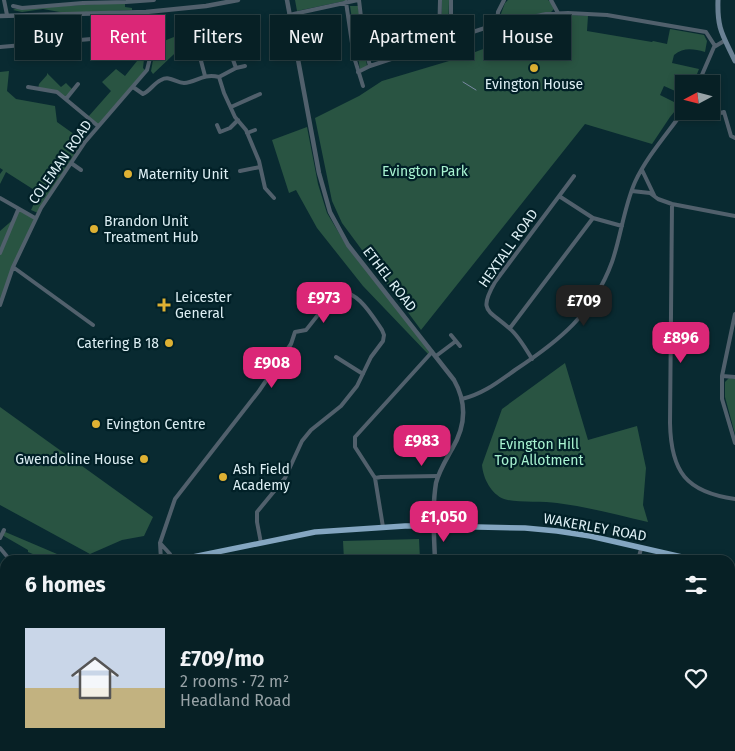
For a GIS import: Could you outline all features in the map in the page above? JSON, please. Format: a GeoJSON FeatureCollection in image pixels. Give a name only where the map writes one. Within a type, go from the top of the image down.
{"type":"FeatureCollection","features":[{"type":"Feature","properties":{"kind":"highway","name":"WAKERLEY ROAD"},"geometry":{"type":"LineString","coordinates":[[210,555],[315,532],[383,527],[434,526],[525,528],[557,531],[590,536],[670,555]]}},
{"type":"Feature","properties":{"kind":"main road"},"geometry":{"type":"LineString","coordinates":[[718,0],[718,20],[724,41],[735,60]]}},
{"type":"Feature","properties":{"kind":"street"},"geometry":{"type":"LineString","coordinates":[[4,0],[7,15]]}},
{"type":"Feature","properties":{"kind":"street"},"geometry":{"type":"LineString","coordinates":[[35,0],[35,6]]}},
{"type":"Feature","properties":{"kind":"street"},"geometry":{"type":"LineString","coordinates":[[12,6],[35,6],[83,1],[154,0]]}},
{"type":"Feature","properties":{"kind":"street"},"geometry":{"type":"LineString","coordinates":[[0,16],[146,12],[206,6],[238,0]]}},
{"type":"Feature","properties":{"kind":"street","name":"ETHEL ROAD"},"geometry":{"type":"LineString","coordinates":[[286,0],[289,15]]}},
{"type":"Feature","properties":{"kind":"street"},"geometry":{"type":"LineString","coordinates":[[289,15],[359,0],[364,44],[370,66]]}},
{"type":"Feature","properties":{"kind":"street"},"geometry":{"type":"LineString","coordinates":[[440,0],[440,15]]}},
{"type":"Feature","properties":{"kind":"street"},"geometry":{"type":"LineString","coordinates":[[451,0],[451,15]]}},
{"type":"Feature","properties":{"kind":"street"},"geometry":{"type":"LineString","coordinates":[[498,15],[504,0]]}},
{"type":"Feature","properties":{"kind":"street"},"geometry":{"type":"LineString","coordinates":[[552,0],[558,13]]}},
{"type":"Feature","properties":{"kind":"street"},"geometry":{"type":"LineString","coordinates":[[346,2],[358,72],[363,86]]}},
{"type":"Feature","properties":{"kind":"street"},"geometry":{"type":"LineString","coordinates":[[542,15],[558,13],[607,15],[706,32],[715,46]]}},
{"type":"Feature","properties":{"kind":"street"},"geometry":{"type":"LineString","coordinates":[[0,47],[91,39]]}},
{"type":"Feature","properties":{"kind":"street"},"geometry":{"type":"LineString","coordinates":[[702,75],[715,46],[724,41]]}},
{"type":"Feature","properties":{"kind":"street","name":"COLEMAN ROAD"},"geometry":{"type":"LineString","coordinates":[[0,305],[13,267],[35,218],[71,163],[98,126],[133,87],[148,66],[150,60]]}},
{"type":"Feature","properties":{"kind":"street"},"geometry":{"type":"LineString","coordinates":[[201,60],[205,76]]}},
{"type":"Feature","properties":{"kind":"street"},"geometry":{"type":"LineString","coordinates":[[233,60],[236,68]]}},
{"type":"Feature","properties":{"kind":"street","name":"ETHEL ROAD"},"geometry":{"type":"LineString","coordinates":[[298,60],[319,173],[330,212],[348,245],[454,380],[462,399],[464,419],[460,434],[438,476],[435,494],[435,555]]}},
{"type":"Feature","properties":{"kind":"street"},"geometry":{"type":"LineString","coordinates":[[358,72],[388,60]]}},
{"type":"Feature","properties":{"kind":"street"},"geometry":{"type":"LineString","coordinates":[[133,87],[143,94],[147,93],[162,79],[170,78],[181,83],[187,83],[205,76],[219,77],[236,68],[245,66]]}},
{"type":"Feature","properties":{"kind":"street"},"geometry":{"type":"LineString","coordinates":[[219,77],[224,93],[247,133],[266,188],[274,198]]}},
{"type":"Feature","properties":{"kind":"street"},"geometry":{"type":"LineString","coordinates":[[66,99],[78,84]]}},
{"type":"Feature","properties":{"kind":"street"},"geometry":{"type":"LineString","coordinates":[[28,87],[39,86],[57,92],[98,126]]}},
{"type":"Feature","properties":{"kind":"street"},"geometry":{"type":"LineString","coordinates":[[231,107],[260,94]]}},
{"type":"Feature","properties":{"kind":"street"},"geometry":{"type":"LineString","coordinates":[[720,112],[724,112],[731,136],[735,138]]}},
{"type":"Feature","properties":{"kind":"street"},"geometry":{"type":"LineString","coordinates":[[218,125],[220,132],[230,128],[238,120]]}},
{"type":"Feature","properties":{"kind":"street"},"geometry":{"type":"LineString","coordinates":[[462,399],[484,392],[553,344],[566,333],[594,299],[612,262],[632,191],[642,170],[677,120]]}},
{"type":"Feature","properties":{"kind":"street"},"geometry":{"type":"LineString","coordinates":[[247,133],[255,130]]}},
{"type":"Feature","properties":{"kind":"street"},"geometry":{"type":"LineString","coordinates":[[71,163],[81,170]]}},
{"type":"Feature","properties":{"kind":"street"},"geometry":{"type":"LineString","coordinates":[[240,171],[260,167]]}},
{"type":"Feature","properties":{"kind":"street"},"geometry":{"type":"LineString","coordinates":[[642,170],[648,178],[654,195],[658,199],[672,204],[735,216]]}},
{"type":"Feature","properties":{"kind":"street","name":"HEXTALL ROAD"},"geometry":{"type":"LineString","coordinates":[[532,359],[510,328],[488,311],[486,299],[494,282],[574,176]]}},
{"type":"Feature","properties":{"kind":"street"},"geometry":{"type":"LineString","coordinates":[[632,191],[654,195]]}},
{"type":"Feature","properties":{"kind":"street"},"geometry":{"type":"LineString","coordinates":[[559,196],[592,218],[622,226]]}},
{"type":"Feature","properties":{"kind":"street"},"geometry":{"type":"LineString","coordinates":[[0,198],[35,218]]}},
{"type":"Feature","properties":{"kind":"street"},"geometry":{"type":"LineString","coordinates":[[672,204],[670,423],[672,450],[678,468],[695,486],[710,494],[735,499]]}},
{"type":"Feature","properties":{"kind":"street","name":"COLEMAN ROAD"},"geometry":{"type":"LineString","coordinates":[[0,253],[18,210]]}},
{"type":"Feature","properties":{"kind":"street"},"geometry":{"type":"LineString","coordinates":[[510,328],[592,218]]}},
{"type":"Feature","properties":{"kind":"street"},"geometry":{"type":"LineString","coordinates":[[13,267],[93,325]]}},
{"type":"Feature","properties":{"kind":"street"},"geometry":{"type":"LineString","coordinates":[[161,555],[160,543],[175,499],[259,391],[291,344],[295,332],[306,330],[335,295],[346,292],[350,293],[372,316],[384,335],[383,341],[371,357],[357,386],[341,406],[311,430],[302,441],[285,478],[257,512],[261,543]]}},
{"type":"Feature","properties":{"kind":"street"},"geometry":{"type":"LineString","coordinates":[[735,314],[722,376],[722,399],[735,443]]}},
{"type":"Feature","properties":{"kind":"street"},"geometry":{"type":"LineString","coordinates":[[451,335],[460,346]]}},
{"type":"Feature","properties":{"kind":"street"},"geometry":{"type":"LineString","coordinates":[[383,527],[375,478],[355,447],[355,437],[434,354],[456,341]]}},
{"type":"Feature","properties":{"kind":"street"},"geometry":{"type":"LineString","coordinates":[[336,357],[363,374]]}},
{"type":"Feature","properties":{"kind":"street"},"geometry":{"type":"LineString","coordinates":[[722,376],[735,377]]}},
{"type":"Feature","properties":{"kind":"street"},"geometry":{"type":"LineString","coordinates":[[375,478],[381,476],[438,476]]}},
{"type":"Feature","properties":{"kind":"street"},"geometry":{"type":"LineString","coordinates":[[0,538],[4,530]]}},
{"type":"Feature","properties":{"kind":"street"},"geometry":{"type":"LineString","coordinates":[[160,543],[170,555]]}},
{"type":"Feature","properties":{"kind":"street"},"geometry":{"type":"LineString","coordinates":[[639,555],[641,549]]}},
{"type":"Feature","properties":{"kind":"green space"},"geometry":{"type":"Polygon","coordinates":[[[295,0],[349,0],[297,11],[295,0]]]}},
{"type":"Feature","properties":{"kind":"green space"},"geometry":{"type":"Polygon","coordinates":[[[442,0],[449,0],[449,15],[442,15],[442,0]]]}},
{"type":"Feature","properties":{"kind":"green space"},"geometry":{"type":"Polygon","coordinates":[[[508,0],[548,0],[552,3],[554,9],[551,12],[529,15],[500,15],[508,0]]]}},
{"type":"Feature","properties":{"kind":"green space"},"geometry":{"type":"Polygon","coordinates":[[[125,4],[125,7],[132,8],[132,10],[65,13],[43,9],[22,12],[13,10],[15,9],[125,4]]]}},
{"type":"Feature","properties":{"kind":"green space"},"geometry":{"type":"Polygon","coordinates":[[[350,6],[358,6],[359,15],[351,15],[350,6]]]}},
{"type":"Feature","properties":{"kind":"green space","name":"Evington Park"},"geometry":{"type":"Polygon","coordinates":[[[571,15],[588,16],[587,31],[667,44],[670,29],[704,35],[707,41],[705,52],[685,50],[674,55],[672,63],[699,69],[697,75],[675,75],[675,91],[664,86],[660,95],[675,102],[675,111],[652,144],[585,124],[421,330],[342,223],[332,201],[315,118],[359,96],[382,81],[452,60],[474,60],[474,52],[484,49],[484,60],[571,60],[571,15]]]}},
{"type":"Feature","properties":{"kind":"green space"},"geometry":{"type":"Polygon","coordinates":[[[174,37],[175,53],[153,74],[151,71],[153,60],[165,60],[165,40],[174,37]]]}},
{"type":"Feature","properties":{"kind":"green space"},"geometry":{"type":"Polygon","coordinates":[[[138,60],[144,60],[143,68],[145,70],[98,126],[88,117],[111,91],[102,82],[116,69],[125,76],[138,60]]]}},
{"type":"Feature","properties":{"kind":"green space"},"geometry":{"type":"Polygon","coordinates":[[[358,60],[366,60],[367,66],[360,70],[358,60]]]}},
{"type":"Feature","properties":{"kind":"green space"},"geometry":{"type":"Polygon","coordinates":[[[9,71],[7,91],[16,99],[55,106],[57,122],[85,142],[38,213],[31,210],[39,193],[6,172],[0,184],[0,174],[3,170],[0,168],[0,72],[9,71]]]}},
{"type":"Feature","properties":{"kind":"green space"},"geometry":{"type":"Polygon","coordinates":[[[47,73],[61,87],[66,83],[73,90],[66,99],[57,92],[38,89],[39,84],[47,73]]]}},
{"type":"Feature","properties":{"kind":"green space"},"geometry":{"type":"Polygon","coordinates":[[[307,127],[318,184],[327,213],[348,248],[432,352],[429,355],[363,286],[317,228],[296,190],[289,193],[272,140],[307,127]]]}},
{"type":"Feature","properties":{"kind":"green space"},"geometry":{"type":"Polygon","coordinates":[[[18,210],[35,218],[13,267],[0,305],[0,231],[16,217],[18,210]]]}},
{"type":"Feature","properties":{"kind":"green space","name":"Evington Hill Top Allotment"},"geometry":{"type":"Polygon","coordinates":[[[565,363],[588,440],[637,426],[646,468],[643,505],[648,522],[603,511],[551,502],[504,499],[499,497],[488,485],[482,465],[502,409],[565,363]]]}},
{"type":"Feature","properties":{"kind":"green space"},"geometry":{"type":"Polygon","coordinates":[[[729,378],[735,379],[735,434],[725,397],[725,382],[729,378]]]}},
{"type":"Feature","properties":{"kind":"green space"},"geometry":{"type":"Polygon","coordinates":[[[0,407],[153,517],[144,536],[122,540],[90,554],[0,505],[0,407]]]}},
{"type":"Feature","properties":{"kind":"green space"},"geometry":{"type":"Polygon","coordinates":[[[3,531],[57,554],[35,555],[2,535],[3,531]]]}},
{"type":"Feature","properties":{"kind":"green space"},"geometry":{"type":"Polygon","coordinates":[[[419,539],[420,555],[344,555],[343,541],[419,539]]]}},
{"type":"Feature","properties":{"kind":"waterway"},"geometry":{"type":"LineString","coordinates":[[463,82],[476,90]]}},
{"type":"Feature","properties":{"kind":"place","name":"Evington House"},"geometry":{"type":"Point","coordinates":[534,68]}},
{"type":"Feature","properties":{"kind":"place","name":"Maternity Unit"},"geometry":{"type":"Point","coordinates":[128,174]}},
{"type":"Feature","properties":{"kind":"place","name":"Brandon Unit Treatment Hub"},"geometry":{"type":"Point","coordinates":[94,229]}},
{"type":"Feature","properties":{"kind":"place","name":"Leicester General"},"geometry":{"type":"Point","coordinates":[164,305]}},
{"type":"Feature","properties":{"kind":"place","name":"Catering B 18"},"geometry":{"type":"Point","coordinates":[169,343]}},
{"type":"Feature","properties":{"kind":"place","name":"Evington Centre"},"geometry":{"type":"Point","coordinates":[96,424]}},
{"type":"Feature","properties":{"kind":"place","name":"Gwendoline House"},"geometry":{"type":"Point","coordinates":[144,459]}},
{"type":"Feature","properties":{"kind":"place","name":"Ash Field Academy"},"geometry":{"type":"Point","coordinates":[223,477]}}]}
